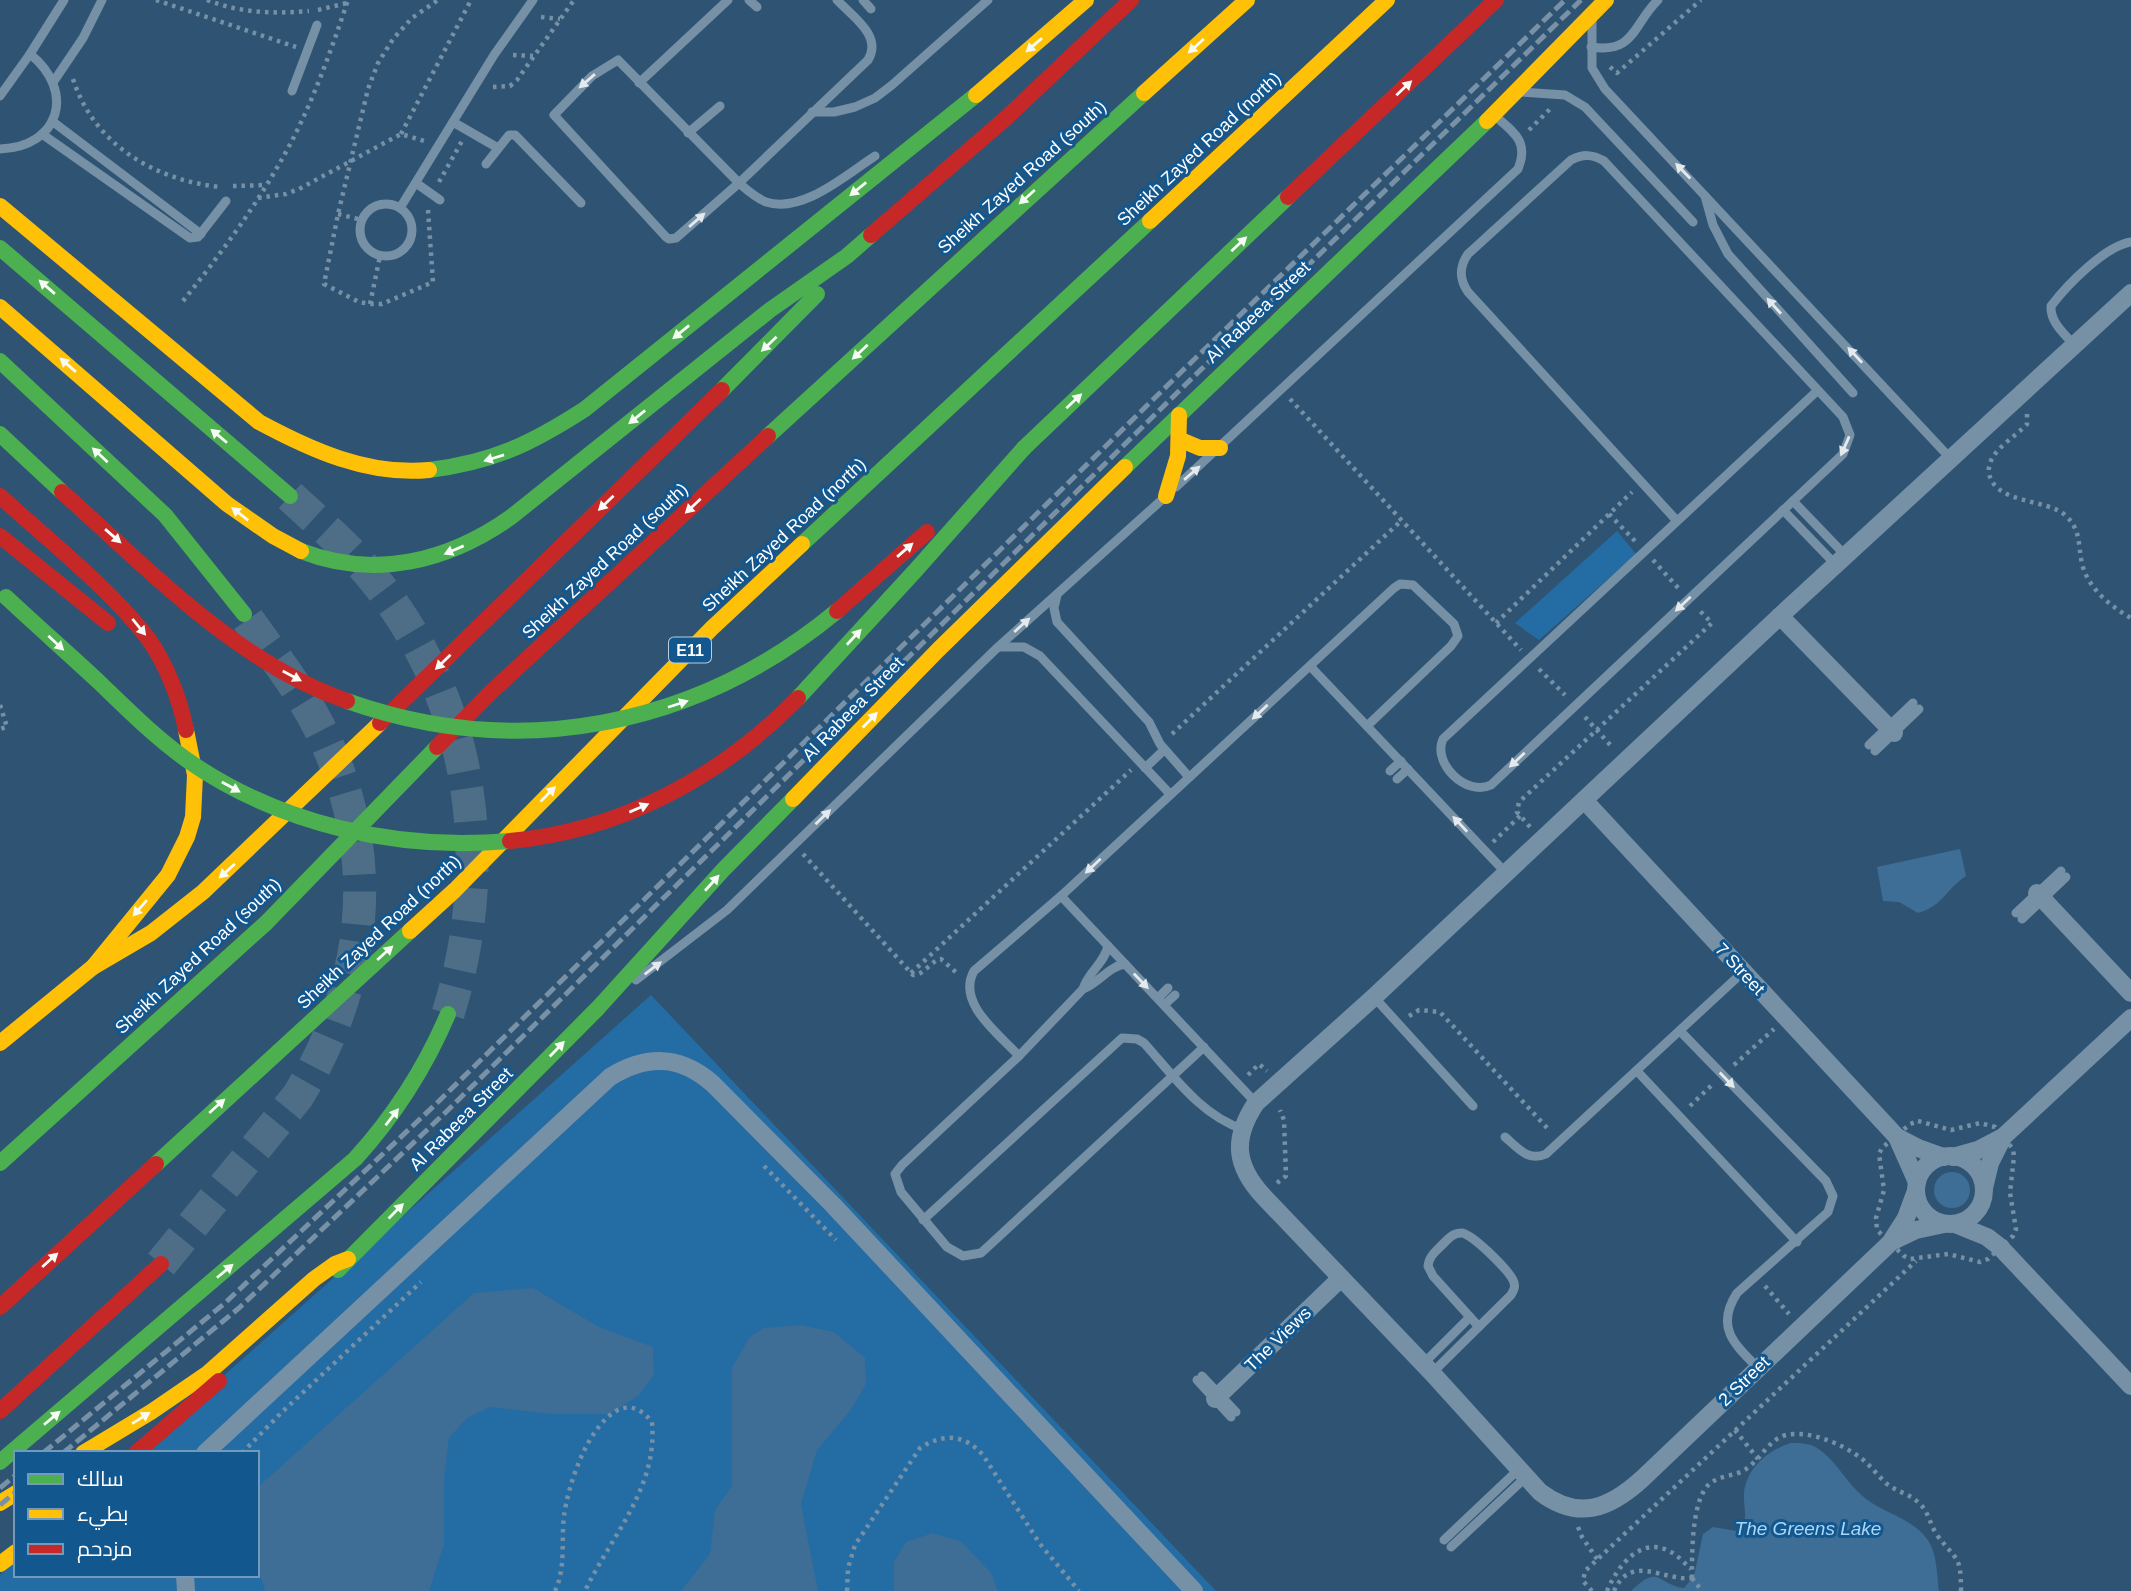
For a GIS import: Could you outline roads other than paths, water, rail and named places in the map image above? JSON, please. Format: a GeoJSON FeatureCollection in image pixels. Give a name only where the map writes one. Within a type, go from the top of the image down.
{"type":"FeatureCollection","features":[{"type":"Feature","properties":{"kind":"main road"},"geometry":{"type":"LineString","coordinates":[[0,206],[258,422],[281,436],[331,458],[357,465],[410,471],[464,466],[503,455],[540,439],[563,425],[992,82],[1086,0]]}},
{"type":"Feature","properties":{"kind":"main road"},"geometry":{"type":"LineString","coordinates":[[0,307],[257,527],[291,547],[328,559],[366,565],[405,563],[455,550],[479,539],[511,517],[770,310],[847,257],[1006,118],[1131,0]]}},
{"type":"Feature","properties":{"kind":"main road","name":"Sheikh Zayed Road (south)"},"geometry":{"type":"LineString","coordinates":[[0,1163],[266,923],[491,693],[1012,211],[1247,0]]}},
{"type":"Feature","properties":{"kind":"main road","name":"Sheikh Zayed Road (north)"},"geometry":{"type":"LineString","coordinates":[[0,1307],[455,890],[712,628],[1387,0]]}},
{"type":"Feature","properties":{"kind":"main road"},"geometry":{"type":"LineString","coordinates":[[0,434],[62,492],[226,635],[310,686],[355,705],[402,719],[450,728],[548,731],[644,715],[679,704],[735,680],[778,656],[817,626],[1024,448],[1496,0]]}},
{"type":"Feature","properties":{"kind":"main road","name":"Al Rabeea Street"},"geometry":{"type":"LineString","coordinates":[[138,1451],[315,1294],[598,1008],[723,870],[908,680],[1178,415],[1493,115],[1606,0]]}},
{"type":"Feature","properties":{"kind":"main road"},"geometry":{"type":"LineString","coordinates":[[0,248],[290,496]]}},
{"type":"Feature","properties":{"kind":"main road"},"geometry":{"type":"LineString","coordinates":[[0,1043],[93,968],[162,929],[237,862],[786,327],[847,257]]}},
{"type":"Feature","properties":{"kind":"main road"},"geometry":{"type":"LineString","coordinates":[[0,361],[165,515],[244,614]]}},
{"type":"Feature","properties":{"kind":"main road"},"geometry":{"type":"LineString","coordinates":[[1166,496],[1177,468],[1181,440],[1178,415]]}},
{"type":"Feature","properties":{"kind":"main road"},"geometry":{"type":"LineString","coordinates":[[1181,440],[1200,448],[1220,448]]}},
{"type":"Feature","properties":{"kind":"main road"},"geometry":{"type":"LineString","coordinates":[[3,594],[164,743],[206,772],[262,803],[298,818],[372,838],[449,845],[525,841],[563,834],[636,810],[705,774],[737,753],[813,681],[932,553],[1024,448]]}},
{"type":"Feature","properties":{"kind":"main road"},"geometry":{"type":"LineString","coordinates":[[0,496],[132,618],[162,661],[181,710],[195,775],[193,817],[187,837],[168,875],[93,968]]}},
{"type":"Feature","properties":{"kind":"main road"},"geometry":{"type":"LineString","coordinates":[[0,536],[124,637]]}},
{"type":"Feature","properties":{"kind":"main road"},"geometry":{"type":"LineString","coordinates":[[138,652],[181,710]]}},
{"type":"Feature","properties":{"kind":"main road"},"geometry":{"type":"LineString","coordinates":[[0,1462],[355,1159],[401,1106],[430,1056],[448,1014]]}},
{"type":"Feature","properties":{"kind":"main road"},"geometry":{"type":"LineString","coordinates":[[86,1451],[190,1386],[324,1270],[348,1259]]}},
{"type":"Feature","properties":{"kind":"main road"},"geometry":{"type":"LineString","coordinates":[[0,1411],[161,1264]]}},
{"type":"Feature","properties":{"kind":"street"},"geometry":{"type":"LineString","coordinates":[[1523,1473],[1244,1173],[1239,1145],[1243,1129],[1256,1103],[1374,997],[1840,559],[2131,293]]}},
{"type":"Feature","properties":{"kind":"street"},"geometry":{"type":"LineString","coordinates":[[1780,615],[1891,730]]}},
{"type":"Feature","properties":{"kind":"street","name":"7 Street"},"geometry":{"type":"LineString","coordinates":[[1584,800],[1897,1137],[1918,1148],[1948,1157]]}},
{"type":"Feature","properties":{"kind":"street"},"geometry":{"type":"LineString","coordinates":[[2040,896],[2131,993]]}},
{"type":"Feature","properties":{"kind":"street"},"geometry":{"type":"LineString","coordinates":[[2131,1018],[2003,1137],[1978,1150],[1933,1161],[1925,1168],[1916,1187],[1918,1203],[1924,1213],[1933,1220],[1987,1237],[2000,1247],[2131,1386]]}},
{"type":"Feature","properties":{"kind":"street"},"geometry":{"type":"LineString","coordinates":[[207,1451],[611,1077],[626,1067],[644,1061],[663,1060],[698,1071],[713,1084],[833,1206],[1194,1591]]}},
{"type":"Feature","properties":{"kind":"street","name":"7 Street"},"geometry":{"type":"LineString","coordinates":[[1897,1137],[1916,1187]]}},
{"type":"Feature","properties":{"kind":"street"},"geometry":{"type":"LineString","coordinates":[[1950,1224],[1973,1215],[1984,1193],[1990,1163],[2003,1137]]}},
{"type":"Feature","properties":{"kind":"street"},"geometry":{"type":"LineString","coordinates":[[1948,1157],[1965,1160],[1981,1177],[1988,1222],[2000,1247]]}},
{"type":"Feature","properties":{"kind":"street","name":"2 Street"},"geometry":{"type":"LineString","coordinates":[[1523,1473],[1551,1500],[1585,1509],[1606,1504],[1631,1489],[1890,1243],[1906,1218],[1916,1187]]}},
{"type":"Feature","properties":{"kind":"street","name":"2 Street"},"geometry":{"type":"LineString","coordinates":[[1890,1243],[1916,1230],[1950,1224]]}},
{"type":"Feature","properties":{"kind":"street","name":"The Views"},"geometry":{"type":"LineString","coordinates":[[1217,1397],[1341,1278]]}},
{"type":"Feature","properties":{"kind":"lane"},"geometry":{"type":"LineString","coordinates":[[0,96],[64,0]]}},
{"type":"Feature","properties":{"kind":"lane"},"geometry":{"type":"LineString","coordinates":[[54,81],[68,63],[102,0]]}},
{"type":"Feature","properties":{"kind":"lane"},"geometry":{"type":"LineString","coordinates":[[400,208],[494,55],[533,0]]}},
{"type":"Feature","properties":{"kind":"lane"},"geometry":{"type":"LineString","coordinates":[[639,83],[728,0]]}},
{"type":"Feature","properties":{"kind":"lane"},"geometry":{"type":"LineString","coordinates":[[837,0],[869,33],[873,46],[868,60],[832,89],[739,183],[676,238],[669,239],[554,115],[592,76],[618,60],[739,183],[755,197],[766,202],[790,205],[812,197],[879,153]]}},
{"type":"Feature","properties":{"kind":"lane"},"geometry":{"type":"LineString","coordinates":[[863,0],[871,9]]}},
{"type":"Feature","properties":{"kind":"lane"},"geometry":{"type":"LineString","coordinates":[[812,112],[834,112],[875,98],[988,0]]}},
{"type":"Feature","properties":{"kind":"lane"},"geometry":{"type":"LineString","coordinates":[[1591,47],[1614,47],[1624,43],[1633,36],[1658,0]]}},
{"type":"Feature","properties":{"kind":"lane"},"geometry":{"type":"LineString","coordinates":[[1592,15],[1592,68],[1598,80],[1951,459]]}},
{"type":"Feature","properties":{"kind":"lane"},"geometry":{"type":"LineString","coordinates":[[292,91],[317,25]]}},
{"type":"Feature","properties":{"kind":"lane"},"geometry":{"type":"LineString","coordinates":[[0,149],[15,149],[30,144],[43,134],[52,121],[57,95],[54,81],[44,65],[30,54]]}},
{"type":"Feature","properties":{"kind":"lane"},"geometry":{"type":"LineString","coordinates":[[913,132],[992,82]]}},
{"type":"Feature","properties":{"kind":"lane"},"geometry":{"type":"LineString","coordinates":[[1516,92],[1553,93],[1576,100],[1693,222]]}},
{"type":"Feature","properties":{"kind":"lane"},"geometry":{"type":"LineString","coordinates":[[688,133],[720,106]]}},
{"type":"Feature","properties":{"kind":"lane"},"geometry":{"type":"LineString","coordinates":[[598,1008],[710,923],[998,647],[1220,448],[1518,169],[1523,149],[1519,139],[1493,115]]}},
{"type":"Feature","properties":{"kind":"lane"},"geometry":{"type":"LineString","coordinates":[[52,121],[201,234]]}},
{"type":"Feature","properties":{"kind":"lane"},"geometry":{"type":"LineString","coordinates":[[453,122],[498,148]]}},
{"type":"Feature","properties":{"kind":"lane"},"geometry":{"type":"LineString","coordinates":[[43,134],[190,237],[198,237],[226,201]]}},
{"type":"Feature","properties":{"kind":"lane"},"geometry":{"type":"LineString","coordinates":[[486,164],[509,135],[515,135],[581,203]]}},
{"type":"Feature","properties":{"kind":"lane"},"geometry":{"type":"LineString","coordinates":[[1677,521],[1468,292],[1461,277],[1468,254],[1571,160],[1588,155],[1604,161],[1843,417],[1848,426],[1848,445],[1843,454],[1491,785],[1484,788],[1469,787],[1442,761],[1440,746],[1443,739],[1817,391]]}},
{"type":"Feature","properties":{"kind":"lane"},"geometry":{"type":"LineString","coordinates":[[416,183],[440,200]]}},
{"type":"Feature","properties":{"kind":"lane"},"geometry":{"type":"LineString","coordinates":[[1705,194],[1713,225],[1728,254],[1853,393]]}},
{"type":"Feature","properties":{"kind":"lane"},"geometry":{"type":"LineString","coordinates":[[393,205],[400,208],[412,223],[411,241],[398,254],[389,257],[380,256],[364,246],[359,229],[362,220],[374,206],[393,205]]}},
{"type":"Feature","properties":{"kind":"lane"},"geometry":{"type":"LineString","coordinates":[[2076,346],[2050,315],[2051,306],[2105,252],[2131,242]]}},
{"type":"Feature","properties":{"kind":"lane"},"geometry":{"type":"LineString","coordinates":[[1793,501],[1840,559]]}},
{"type":"Feature","properties":{"kind":"lane"},"geometry":{"type":"LineString","coordinates":[[1783,510],[1840,559]]}},
{"type":"Feature","properties":{"kind":"lane"},"geometry":{"type":"LineString","coordinates":[[1019,1056],[971,1002],[969,986],[974,971],[1060,896],[1400,584],[1413,585],[1454,624],[1458,636],[1456,642],[1367,726]]}},
{"type":"Feature","properties":{"kind":"lane"},"geometry":{"type":"LineString","coordinates":[[1057,594],[1054,608],[1058,622],[1152,725],[1164,750],[1189,777]]}},
{"type":"Feature","properties":{"kind":"lane"},"geometry":{"type":"LineString","coordinates":[[998,647],[1024,647],[1040,656],[1170,794]]}},
{"type":"Feature","properties":{"kind":"lane"},"geometry":{"type":"LineString","coordinates":[[1310,666],[1506,873]]}},
{"type":"Feature","properties":{"kind":"lane"},"geometry":{"type":"LineString","coordinates":[[1872,748],[1916,706]]}},
{"type":"Feature","properties":{"kind":"lane"},"geometry":{"type":"LineString","coordinates":[[1145,768],[1164,750]]}},
{"type":"Feature","properties":{"kind":"lane"},"geometry":{"type":"LineString","coordinates":[[1394,775],[1404,765]]}},
{"type":"Feature","properties":{"kind":"lane"},"geometry":{"type":"LineString","coordinates":[[2019,916],[2064,874]]}},
{"type":"Feature","properties":{"kind":"lane"},"geometry":{"type":"LineString","coordinates":[[1060,896],[1256,1103]]}},
{"type":"Feature","properties":{"kind":"lane"},"geometry":{"type":"LineString","coordinates":[[1108,946],[1105,958],[1089,976],[1083,989],[1019,1056],[895,1174],[901,1192],[954,1253],[963,1256],[981,1253],[1204,1047]]}},
{"type":"Feature","properties":{"kind":"lane"},"geometry":{"type":"LineString","coordinates":[[1083,989],[1114,968],[1125,964]]}},
{"type":"Feature","properties":{"kind":"lane"},"geometry":{"type":"LineString","coordinates":[[1506,1137],[1523,1153],[1534,1157],[1546,1154],[1743,972]]}},
{"type":"Feature","properties":{"kind":"lane"},"geometry":{"type":"LineString","coordinates":[[1161,1002],[1172,991]]}},
{"type":"Feature","properties":{"kind":"lane"},"geometry":{"type":"LineString","coordinates":[[1374,997],[1473,1106]]}},
{"type":"Feature","properties":{"kind":"lane"},"geometry":{"type":"LineString","coordinates":[[1680,1031],[1831,1188],[1833,1196],[1828,1212],[1737,1293],[1730,1304],[1728,1331],[1734,1343],[1758,1368]]}},
{"type":"Feature","properties":{"kind":"lane"},"geometry":{"type":"LineString","coordinates":[[923,1220],[1122,1038],[1137,1039],[1144,1043],[1209,1111],[1224,1122],[1243,1129]]}},
{"type":"Feature","properties":{"kind":"lane"},"geometry":{"type":"LineString","coordinates":[[1637,1071],[1797,1242]]}},
{"type":"Feature","properties":{"kind":"lane"},"geometry":{"type":"LineString","coordinates":[[1427,1368],[1479,1327],[1511,1295],[1515,1285],[1510,1275],[1474,1238],[1458,1233],[1431,1255],[1428,1266],[1433,1276],[1479,1327]]}},
{"type":"Feature","properties":{"kind":"lane"},"geometry":{"type":"LineString","coordinates":[[1427,1368],[1470,1317]]}},
{"type":"Feature","properties":{"kind":"lane"},"geometry":{"type":"LineString","coordinates":[[1200,1378],[1234,1414]]}},
{"type":"Feature","properties":{"kind":"lane"},"geometry":{"type":"LineString","coordinates":[[1448,1544],[1523,1473]]}},
{"type":"Feature","properties":{"kind":"water"},"geometry":{"type":"Polygon","coordinates":[[[1960,849],[1966,876],[1939,902],[1918,913],[1899,902],[1883,901],[1877,867],[1960,849]]]}},
{"type":"Feature","properties":{"kind":"water"},"geometry":{"type":"Polygon","coordinates":[[[1952,1172],[1964,1178],[1970,1190],[1964,1202],[1952,1208],[1940,1202],[1934,1190],[1940,1178],[1952,1172]]]}},
{"type":"Feature","properties":{"kind":"water"},"geometry":{"type":"Polygon","coordinates":[[[533,1288],[599,1327],[653,1347],[654,1375],[640,1394],[610,1414],[552,1414],[490,1407],[467,1418],[449,1438],[444,1479],[444,1544],[429,1591],[265,1591],[259,1570],[259,1486],[474,1293],[533,1288]]]}},
{"type":"Feature","properties":{"kind":"water"},"geometry":{"type":"Polygon","coordinates":[[[800,1325],[834,1332],[865,1358],[866,1384],[850,1411],[817,1450],[801,1504],[818,1591],[681,1591],[710,1554],[715,1510],[732,1486],[732,1368],[749,1338],[764,1328],[800,1325]]]}},
{"type":"Feature","properties":{"kind":"water","name":"The Greens Lake"},"geometry":{"type":"Polygon","coordinates":[[[1791,1443],[1808,1444],[1817,1448],[1865,1498],[1921,1532],[1933,1550],[1939,1591],[1631,1591],[1653,1577],[1684,1588],[1694,1576],[1703,1534],[1713,1527],[1736,1531],[1743,1526],[1745,1488],[1752,1471],[1765,1456],[1791,1443]]]}},
{"type":"Feature","properties":{"kind":"water"},"geometry":{"type":"Polygon","coordinates":[[[933,1533],[962,1542],[991,1573],[998,1591],[894,1591],[894,1562],[906,1542],[933,1533]]]}},
{"type":"Feature","properties":{"kind":"tunnel"},"geometry":{"type":"LineString","coordinates":[[290,496],[364,567],[407,626],[434,678],[454,731],[466,786],[472,843],[470,900],[462,957],[448,1014]]}},
{"type":"Feature","properties":{"kind":"tunnel"},"geometry":{"type":"LineString","coordinates":[[161,1264],[298,1096],[322,1051],[340,1006],[353,960],[359,913],[359,866],[352,819],[338,772],[310,711],[244,614]]}},
{"type":"Feature","properties":{"kind":"railway"},"geometry":{"type":"LineString","coordinates":[[45,1451],[225,1303],[438,1102],[1174,379],[1565,0]]}},
{"type":"Feature","properties":{"kind":"railway"},"geometry":{"type":"LineString","coordinates":[[65,1451],[239,1308],[447,1111],[1581,0]]}},
{"type":"Feature","properties":{"kind":"railway"},"geometry":{"type":"LineString","coordinates":[[0,1488],[14,1477]]}},
{"type":"Feature","properties":{"kind":"railway"},"geometry":{"type":"LineString","coordinates":[[0,1505],[14,1494]]}}]}
